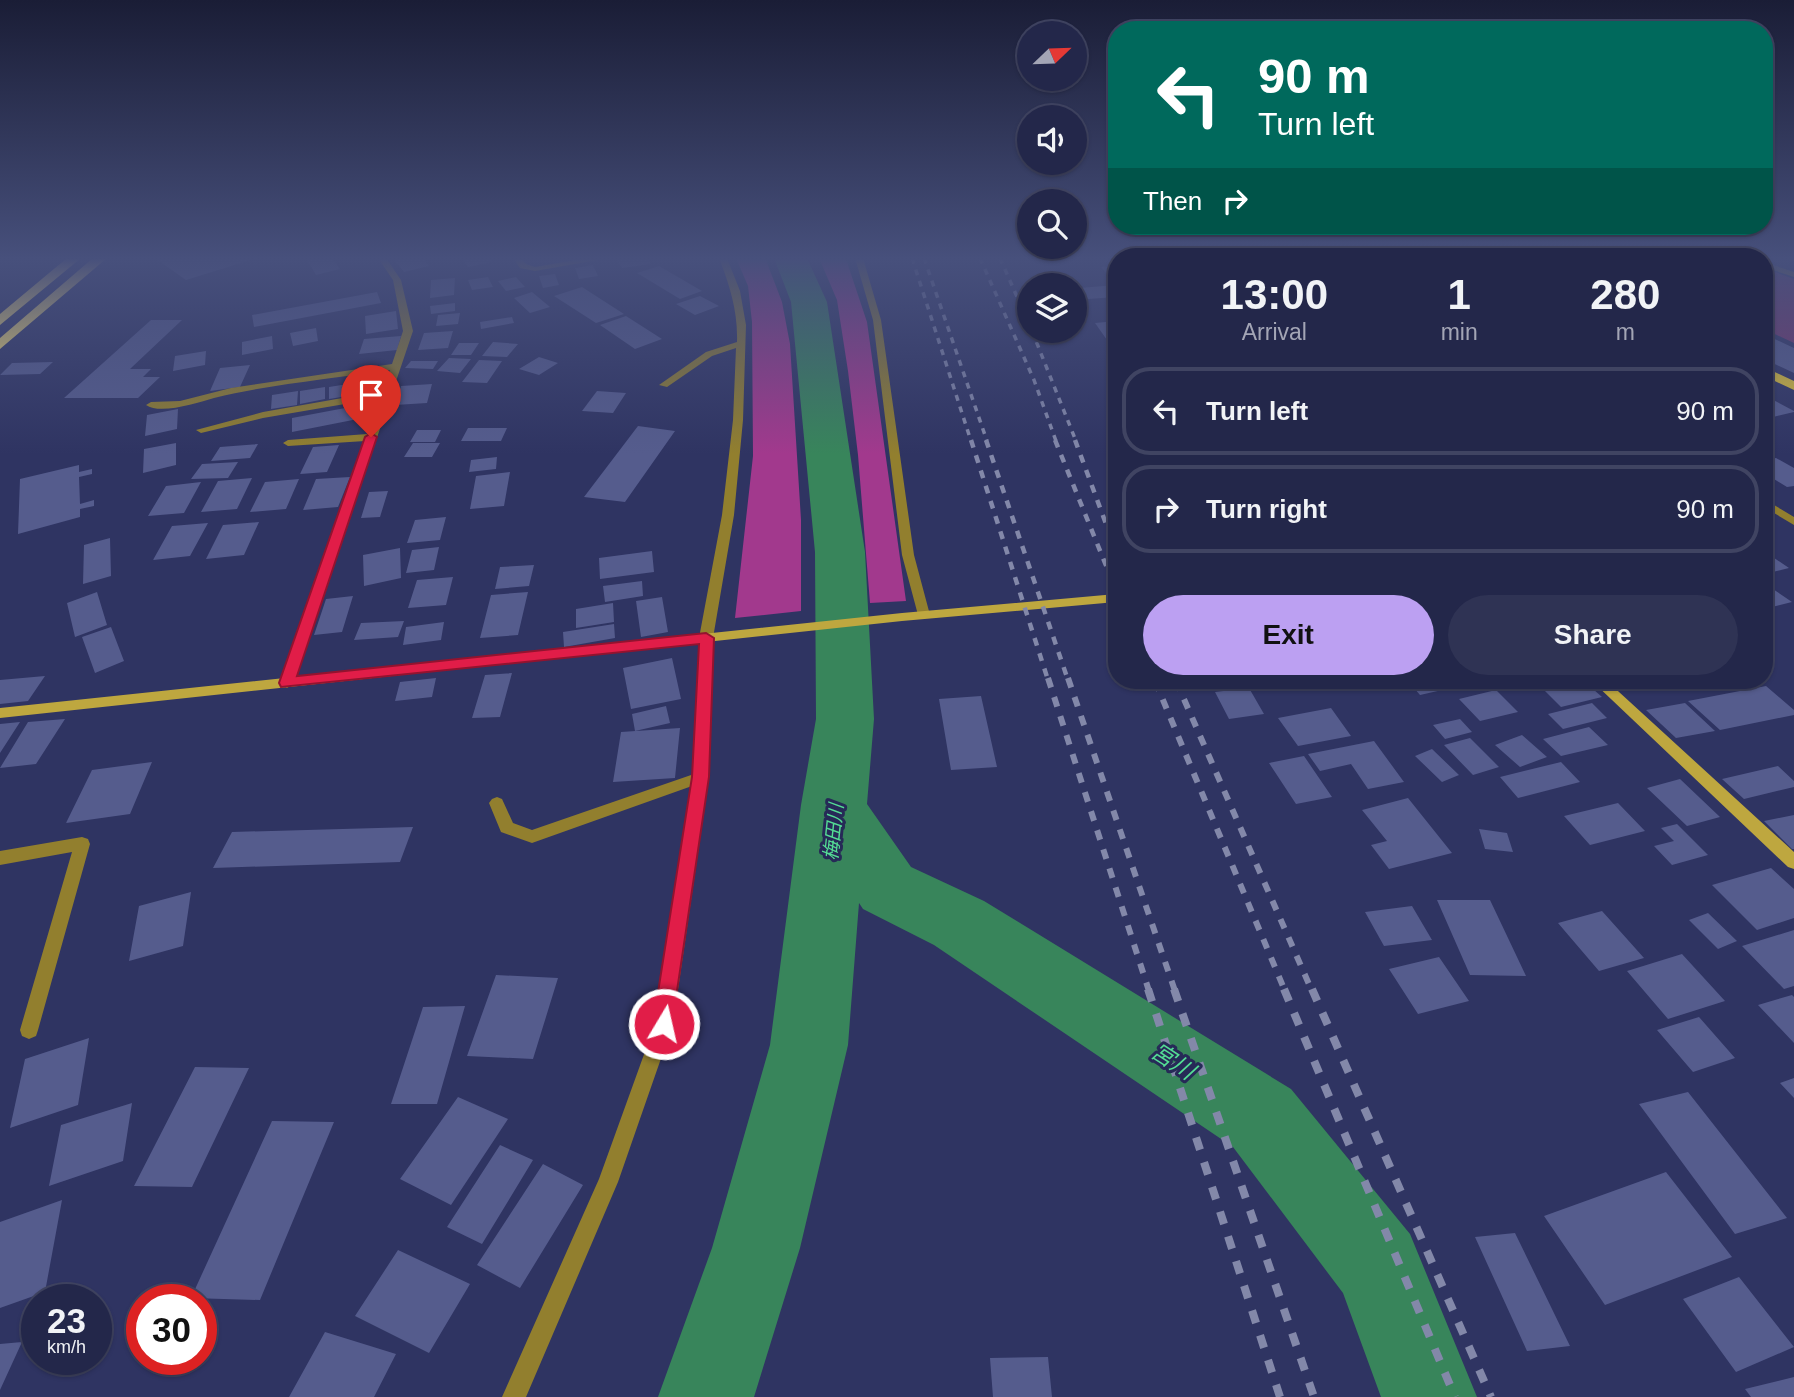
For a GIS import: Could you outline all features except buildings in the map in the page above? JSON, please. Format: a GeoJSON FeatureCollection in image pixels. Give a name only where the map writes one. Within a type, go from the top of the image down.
{"type":"FeatureCollection","features":[{"type":"Feature","properties":{"kind":"highway"},"geometry":{"type":"LineString","coordinates":[[0,345],[25,323]]}},
{"type":"Feature","properties":{"kind":"main road"},"geometry":{"type":"LineString","coordinates":[[1773,376],[1794,386]]}},
{"type":"Feature","properties":{"kind":"street"},"geometry":{"type":"LineString","coordinates":[[287,683],[384,394],[397,366],[408,331],[406,323]]}},
{"type":"Feature","properties":{"kind":"street"},"geometry":{"type":"LineString","coordinates":[[514,1397],[608,1182],[664,1024],[701,777],[706,638],[733,481],[741,344],[739,323]]}},
{"type":"Feature","properties":{"kind":"street"},"geometry":{"type":"LineString","coordinates":[[877,323],[908,555],[924,615]]}},
{"type":"Feature","properties":{"kind":"street"},"geometry":{"type":"LineString","coordinates":[[664,385],[709,354],[741,344]]}},
{"type":"Feature","properties":{"kind":"street"},"geometry":{"type":"LineString","coordinates":[[152,405],[180,404],[231,391],[397,366]]}},
{"type":"Feature","properties":{"kind":"street"},"geometry":{"type":"LineString","coordinates":[[201,430],[263,415],[384,394]]}},
{"type":"Feature","properties":{"kind":"street"},"geometry":{"type":"LineString","coordinates":[[288,443],[371,437]]}},
{"type":"Feature","properties":{"kind":"street"},"geometry":{"type":"LineString","coordinates":[[1773,508],[1794,522]]}},
{"type":"Feature","properties":{"kind":"street"},"geometry":{"type":"LineString","coordinates":[[0,713],[902,617],[1108,599]]}},
{"type":"Feature","properties":{"kind":"street"},"geometry":{"type":"LineString","coordinates":[[1608,689],[1794,862]]}},
{"type":"Feature","properties":{"kind":"street"},"geometry":{"type":"LineString","coordinates":[[496,803],[507,827],[532,837],[701,777]]}},
{"type":"Feature","properties":{"kind":"street"},"geometry":{"type":"LineString","coordinates":[[0,858],[82,845],[29,1030]]}},
{"type":"Feature","properties":{"kind":"shaded area"},"geometry":{"type":"Polygon","coordinates":[[[752,323],[786,323],[790,344],[801,520],[801,611],[735,618],[753,456],[752,323]]]}},
{"type":"Feature","properties":{"kind":"shaded area"},"geometry":{"type":"Polygon","coordinates":[[[841,323],[867,323],[906,601],[870,603],[848,371],[841,323]]]}},
{"type":"Feature","properties":{"kind":"shaded area"},"geometry":{"type":"Polygon","coordinates":[[[1773,323],[1794,323],[1794,343],[1773,333],[1773,323]]]}},
{"type":"Feature","properties":{"kind":"waterway","name":"梅田川"},"geometry":{"type":"LineString","coordinates":[[812,323],[840,552],[845,719],[835,808]]}},
{"type":"Feature","properties":{"kind":"waterway","name":"梅田川"},"geometry":{"type":"LineString","coordinates":[[706,1397],[756,1248],[809,1045],[835,808]]}},
{"type":"Feature","properties":{"kind":"waterway","name":"宮川"},"geometry":{"type":"LineString","coordinates":[[835,808],[887,888],[959,923],[1262,1118],[1378,1266],[1429,1397]]}},
{"type":"Feature","properties":{"kind":"railway"},"geometry":{"type":"LineString","coordinates":[[933,323],[971,441]]}},
{"type":"Feature","properties":{"kind":"railway"},"geometry":{"type":"LineString","coordinates":[[946,323],[987,441]]}},
{"type":"Feature","properties":{"kind":"railway"},"geometry":{"type":"LineString","coordinates":[[1009,323],[1034,380],[1056,441]]}},
{"type":"Feature","properties":{"kind":"railway"},"geometry":{"type":"LineString","coordinates":[[1037,343],[1076,441]]}},
{"type":"Feature","properties":{"kind":"railway"},"geometry":{"type":"LineString","coordinates":[[971,440],[1048,680]]}},
{"type":"Feature","properties":{"kind":"railway"},"geometry":{"type":"LineString","coordinates":[[986,440],[1068,680]]}},
{"type":"Feature","properties":{"kind":"railway"},"geometry":{"type":"LineString","coordinates":[[1055,440],[1108,570]]}},
{"type":"Feature","properties":{"kind":"railway"},"geometry":{"type":"LineString","coordinates":[[1075,440],[1108,529]]}},
{"type":"Feature","properties":{"kind":"railway"},"geometry":{"type":"LineString","coordinates":[[1048,678],[1149,991]]}},
{"type":"Feature","properties":{"kind":"railway"},"geometry":{"type":"LineString","coordinates":[[1068,678],[1175,991]]}},
{"type":"Feature","properties":{"kind":"railway"},"geometry":{"type":"LineString","coordinates":[[1158,689],[1285,991]]}},
{"type":"Feature","properties":{"kind":"railway"},"geometry":{"type":"LineString","coordinates":[[1180,689],[1312,991]]}},
{"type":"Feature","properties":{"kind":"railway"},"geometry":{"type":"LineString","coordinates":[[1148,989],[1280,1397]]}},
{"type":"Feature","properties":{"kind":"railway"},"geometry":{"type":"LineString","coordinates":[[1174,989],[1314,1397]]}},
{"type":"Feature","properties":{"kind":"railway"},"geometry":{"type":"LineString","coordinates":[[1284,989],[1455,1397]]}},
{"type":"Feature","properties":{"kind":"railway"},"geometry":{"type":"LineString","coordinates":[[1312,989],[1491,1397]]}},
{"type":"Feature","properties":{"kind":"route"},"geometry":{"type":"LineString","coordinates":[[371,437],[287,683],[706,638],[701,777],[689,874],[664,1024]]}}]}
